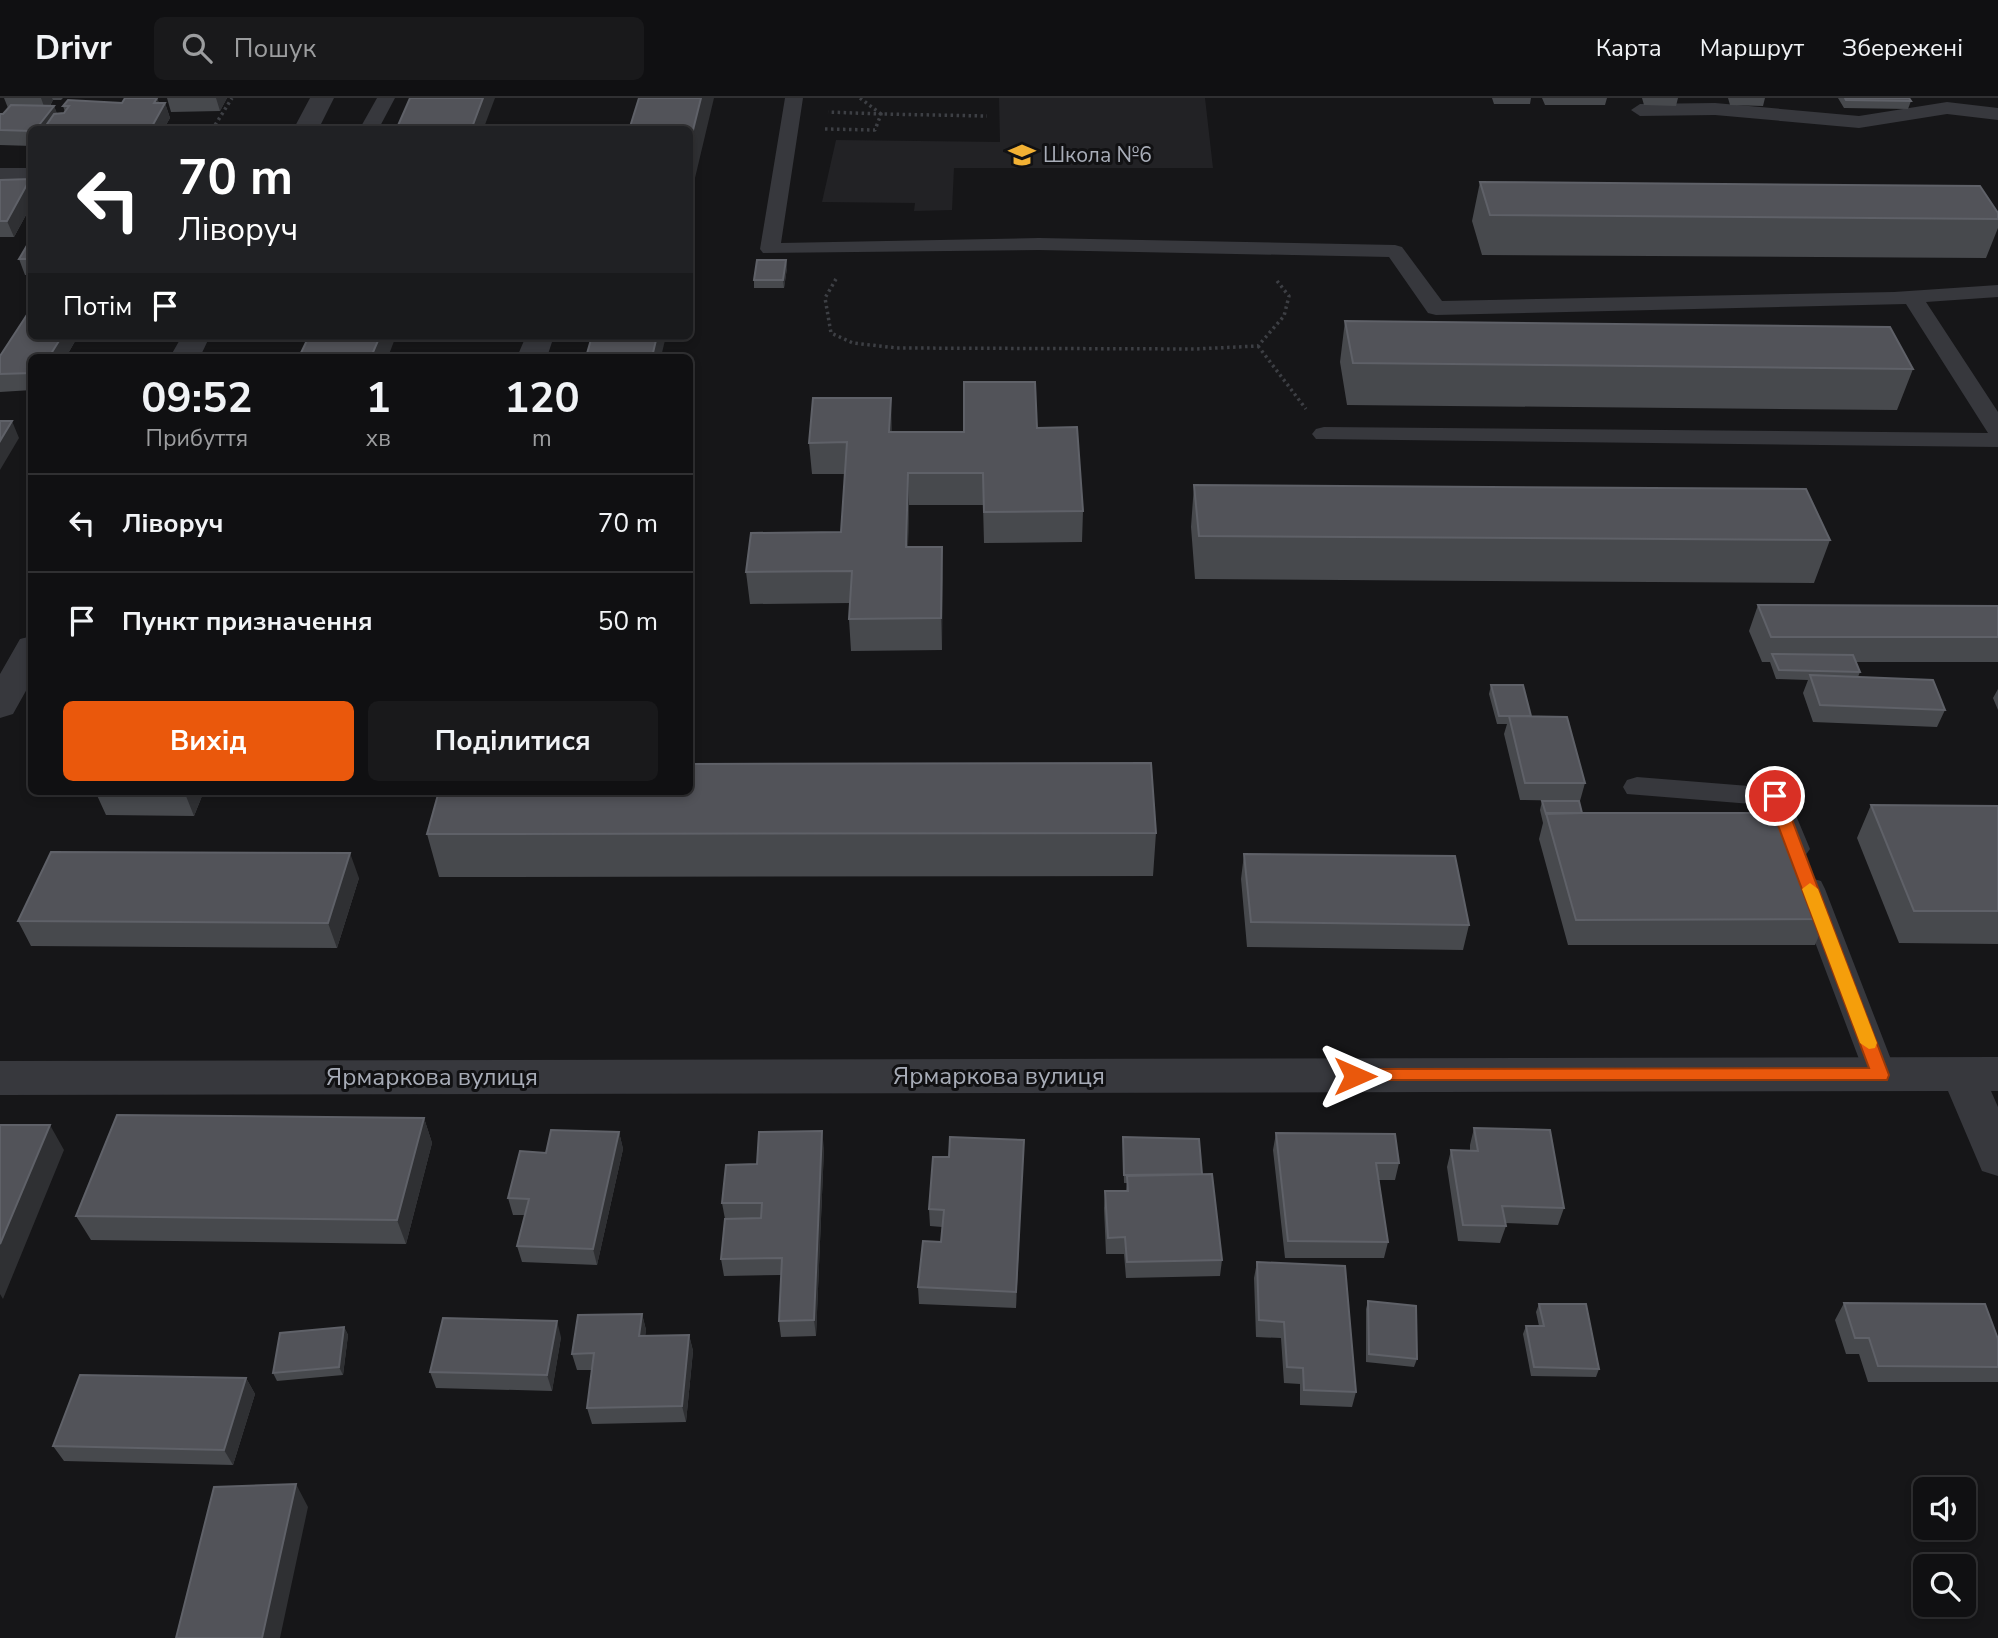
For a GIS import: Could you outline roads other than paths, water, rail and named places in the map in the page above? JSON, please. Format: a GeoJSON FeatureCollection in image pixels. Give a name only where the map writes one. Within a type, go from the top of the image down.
{"type":"FeatureCollection","features":[{"type":"Feature","properties":{"kind":"street"},"geometry":{"type":"LineString","coordinates":[[307,126],[322,98]]}},
{"type":"Feature","properties":{"kind":"street"},"geometry":{"type":"LineString","coordinates":[[0,176],[28,176]]}},
{"type":"Feature","properties":{"kind":"street"},"geometry":{"type":"LineString","coordinates":[[0,706],[28,654]]}},
{"type":"Feature","properties":{"kind":"street"},"geometry":{"type":"LineString","coordinates":[[1981,1074],[1998,1158]]}},
{"type":"Feature","properties":{"kind":"street","name":"Ярмаркова вулиця"},"geometry":{"type":"LineString","coordinates":[[0,1078],[1981,1074]]}},
{"type":"Feature","properties":{"kind":"lane"},"geometry":{"type":"LineString","coordinates":[[370,126],[386,98]]}},
{"type":"Feature","properties":{"kind":"lane"},"geometry":{"type":"LineString","coordinates":[[1640,110],[1712,103],[1859,122],[1926,104],[1998,114]]}},
{"type":"Feature","properties":{"kind":"lane"},"geometry":{"type":"LineString","coordinates":[[792,112],[770,250],[1038,244],[1395,251],[1436,308],[1912,297],[1998,291]]}},
{"type":"Feature","properties":{"kind":"lane"},"geometry":{"type":"LineString","coordinates":[[1912,297],[1998,430]]}},
{"type":"Feature","properties":{"kind":"lane"},"geometry":{"type":"LineString","coordinates":[[1324,434],[1998,440]]}},
{"type":"Feature","properties":{"kind":"lane"},"geometry":{"type":"LineString","coordinates":[[1637,787],[1775,796],[1881,1075]]}},
{"type":"Feature","properties":{"kind":"place","name":"Школа №6"},"geometry":{"type":"Point","coordinates":[1022,155]}}]}
